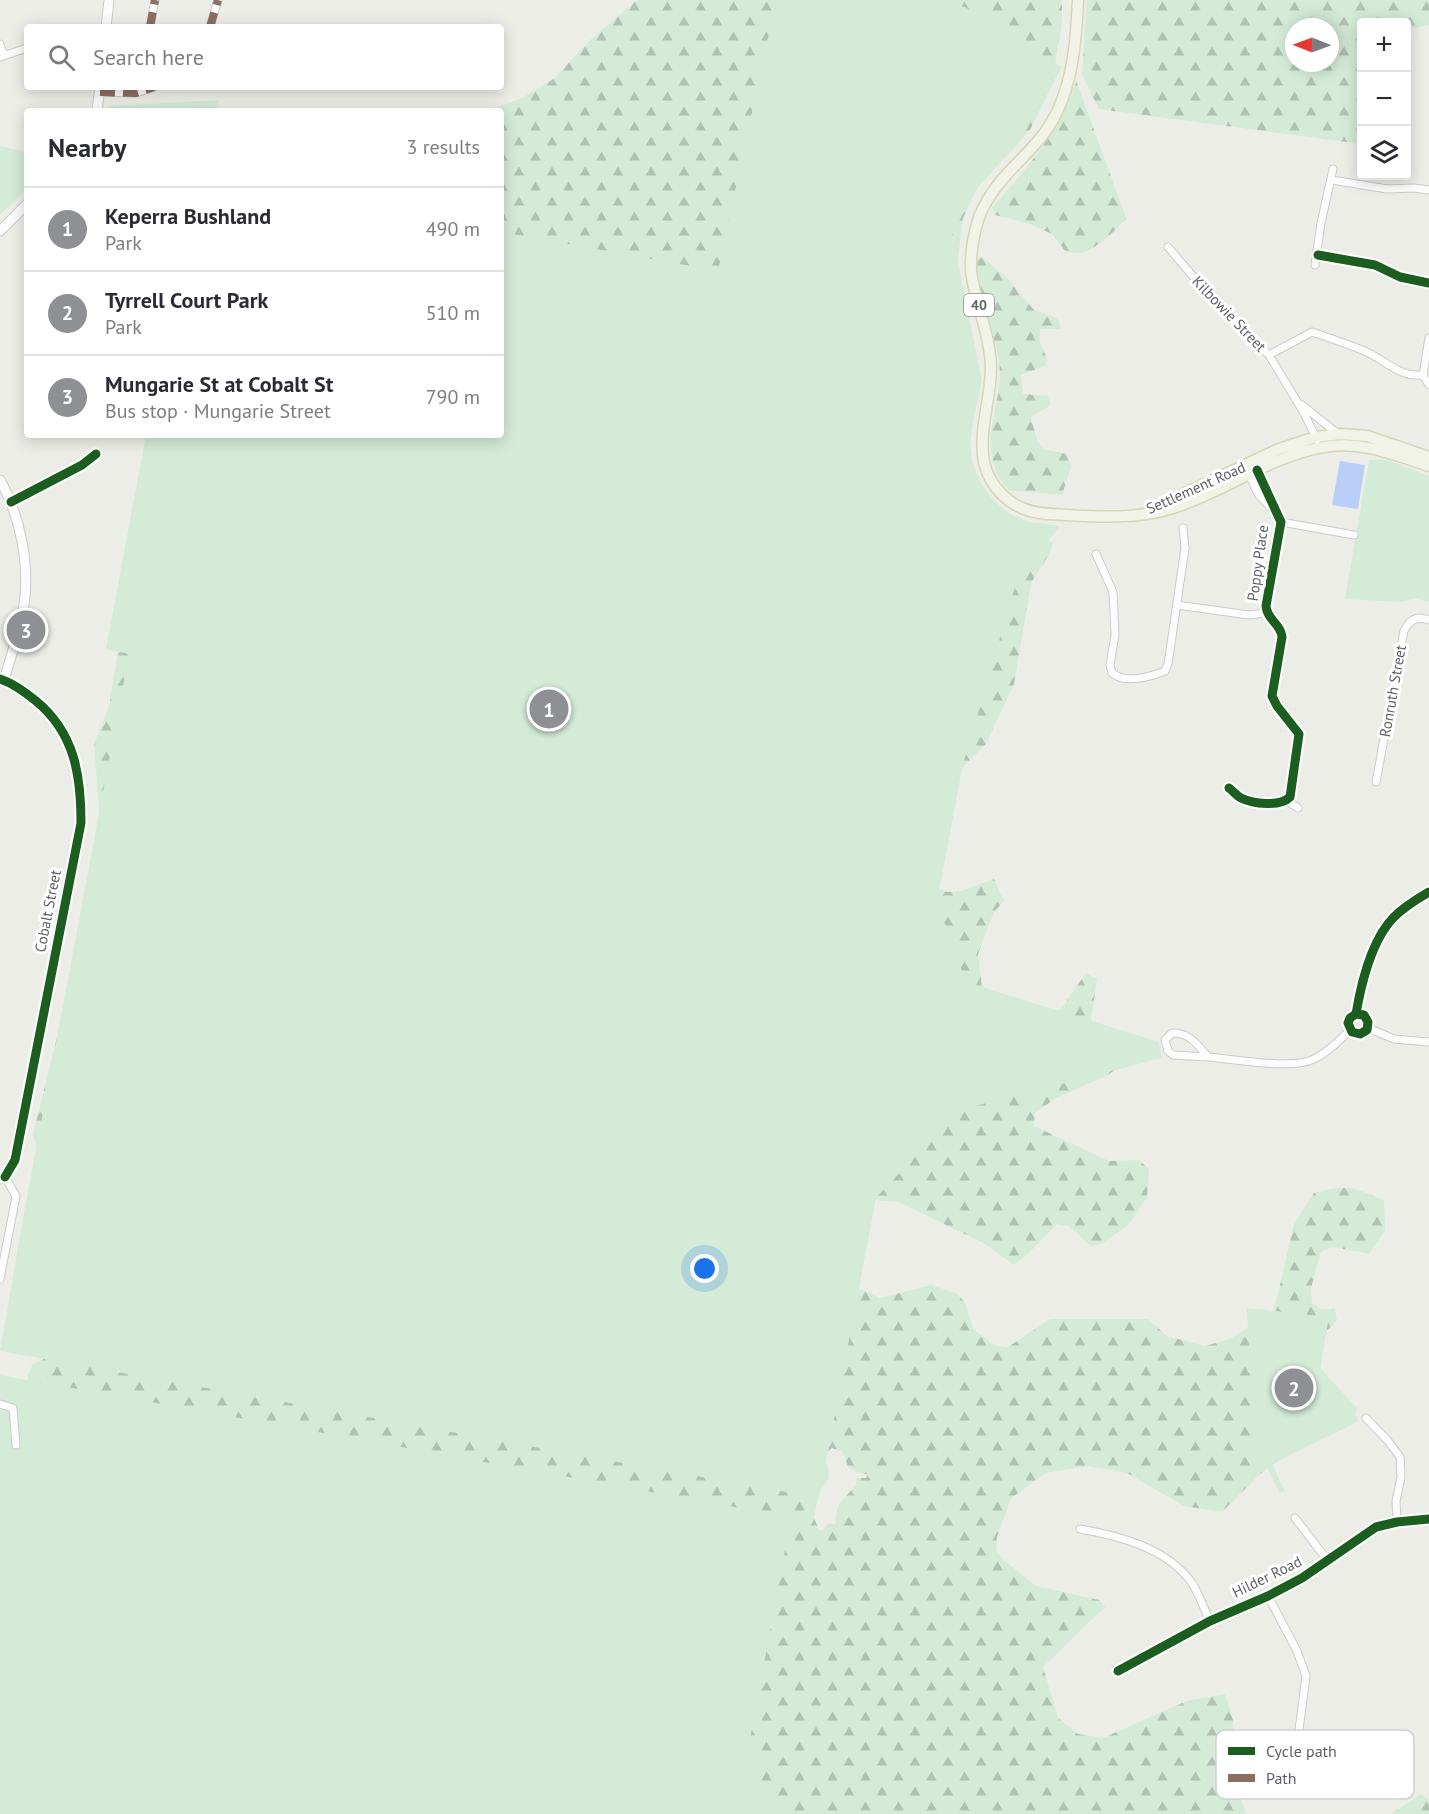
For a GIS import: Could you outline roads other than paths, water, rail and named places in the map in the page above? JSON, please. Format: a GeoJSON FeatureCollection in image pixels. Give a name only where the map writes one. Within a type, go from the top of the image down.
{"type":"FeatureCollection","features":[{"type":"Feature","properties":{"kind":"main road","name":"Settlement Road"},"geometry":{"type":"LineString","coordinates":[[1078,0],[1074,50],[1063,99],[1052,123],[1001,179],[987,199],[978,220],[973,246],[971,270],[988,341],[991,368],[982,439],[988,475],[995,486],[1009,500],[1025,510],[1111,517],[1135,514],[1252,469],[1280,454],[1340,434],[1377,438],[1429,457]]}},
{"type":"Feature","properties":{"kind":"main road","name":"Settlement Road"},"geometry":{"type":"LineString","coordinates":[[1318,442],[1368,448],[1429,466]]}},
{"type":"Feature","properties":{"kind":"street"},"geometry":{"type":"LineString","coordinates":[[106,24],[109,0]]}},
{"type":"Feature","properties":{"kind":"street"},"geometry":{"type":"LineString","coordinates":[[151,24],[155,0]]}},
{"type":"Feature","properties":{"kind":"street"},"geometry":{"type":"LineString","coordinates":[[211,24],[218,0]]}},
{"type":"Feature","properties":{"kind":"street"},"geometry":{"type":"LineString","coordinates":[[0,44],[2,57],[24,49]]}},
{"type":"Feature","properties":{"kind":"street"},"geometry":{"type":"LineString","coordinates":[[97,108],[100,90]]}},
{"type":"Feature","properties":{"kind":"street"},"geometry":{"type":"LineString","coordinates":[[109,90],[136,93],[145,90]]}},
{"type":"Feature","properties":{"kind":"street"},"geometry":{"type":"LineString","coordinates":[[1315,265],[1333,169]]}},
{"type":"Feature","properties":{"kind":"street"},"geometry":{"type":"LineString","coordinates":[[1332,180],[1388,189],[1429,190]]}},
{"type":"Feature","properties":{"kind":"street"},"geometry":{"type":"LineString","coordinates":[[0,231],[24,207]]}},
{"type":"Feature","properties":{"kind":"street","name":"Kilbowie Street"},"geometry":{"type":"LineString","coordinates":[[1168,247],[1214,302],[1269,355],[1296,399],[1318,442]]}},
{"type":"Feature","properties":{"kind":"street"},"geometry":{"type":"LineString","coordinates":[[1318,255],[1375,265],[1400,277],[1429,282]]}},
{"type":"Feature","properties":{"kind":"street"},"geometry":{"type":"LineString","coordinates":[[1269,355],[1312,332],[1365,350],[1403,374],[1423,375]]}},
{"type":"Feature","properties":{"kind":"street"},"geometry":{"type":"LineString","coordinates":[[1429,338],[1423,375],[1429,385]]}},
{"type":"Feature","properties":{"kind":"street"},"geometry":{"type":"LineString","coordinates":[[1296,399],[1328,428],[1340,434]]}},
{"type":"Feature","properties":{"kind":"street"},"geometry":{"type":"LineString","coordinates":[[12,502],[82,465],[96,454]]}},
{"type":"Feature","properties":{"kind":"street","name":"Poppy Place"},"geometry":{"type":"LineString","coordinates":[[1252,469],[1279,519],[1266,613],[1282,630],[1273,701],[1299,734],[1290,796],[1286,800]]}},
{"type":"Feature","properties":{"kind":"street"},"geometry":{"type":"LineString","coordinates":[[0,480],[12,502],[20,540],[25,587],[23,608],[2,680]]}},
{"type":"Feature","properties":{"kind":"street"},"geometry":{"type":"LineString","coordinates":[[1279,519],[1354,535]]}},
{"type":"Feature","properties":{"kind":"street"},"geometry":{"type":"LineString","coordinates":[[1095,554],[1113,592],[1115,634],[1110,669],[1118,678],[1124,679],[1165,670],[1168,664],[1185,548],[1183,528]]}},
{"type":"Feature","properties":{"kind":"street"},"geometry":{"type":"LineString","coordinates":[[1176,605],[1249,615],[1266,613]]}},
{"type":"Feature","properties":{"kind":"street","name":"Ronruth Street"},"geometry":{"type":"LineString","coordinates":[[1376,782],[1404,631],[1412,619],[1419,617],[1429,620]]}},
{"type":"Feature","properties":{"kind":"street","name":"Cobalt Street"},"geometry":{"type":"LineString","coordinates":[[2,680],[24,692],[47,710],[66,735],[78,777],[81,800],[81,824],[15,1160],[3,1178]]}},
{"type":"Feature","properties":{"kind":"street"},"geometry":{"type":"LineString","coordinates":[[1229,788],[1241,798],[1274,804],[1286,800],[1298,808]]}},
{"type":"Feature","properties":{"kind":"street"},"geometry":{"type":"LineString","coordinates":[[1350,1030],[1349,1020],[1356,1014],[1366,972],[1385,927],[1411,903],[1429,892]]}},
{"type":"Feature","properties":{"kind":"street"},"geometry":{"type":"LineString","coordinates":[[1356,1014],[1366,1017],[1368,1028]]}},
{"type":"Feature","properties":{"kind":"street"},"geometry":{"type":"LineString","coordinates":[[1350,1030],[1360,1034],[1368,1028]]}},
{"type":"Feature","properties":{"kind":"street"},"geometry":{"type":"LineString","coordinates":[[1368,1028],[1394,1039],[1429,1042]]}},
{"type":"Feature","properties":{"kind":"street"},"geometry":{"type":"LineString","coordinates":[[1208,1057],[1196,1043],[1183,1034],[1172,1033],[1165,1040],[1168,1051],[1173,1054],[1208,1057],[1278,1063],[1304,1062],[1312,1061],[1326,1052],[1350,1030]]}},
{"type":"Feature","properties":{"kind":"street"},"geometry":{"type":"LineString","coordinates":[[0,1279],[16,1196],[3,1178]]}},
{"type":"Feature","properties":{"kind":"street"},"geometry":{"type":"LineString","coordinates":[[0,1404],[13,1408],[16,1445]]}},
{"type":"Feature","properties":{"kind":"street"},"geometry":{"type":"LineString","coordinates":[[1366,1418],[1400,1457],[1401,1477],[1396,1501],[1396,1522]]}},
{"type":"Feature","properties":{"kind":"street"},"geometry":{"type":"LineString","coordinates":[[1295,1518],[1328,1561]]}},
{"type":"Feature","properties":{"kind":"street","name":"Hilder Road"},"geometry":{"type":"LineString","coordinates":[[1118,1671],[1210,1621],[1268,1596],[1302,1578],[1376,1527],[1396,1522],[1429,1519]]}},
{"type":"Feature","properties":{"kind":"street"},"geometry":{"type":"LineString","coordinates":[[1080,1529],[1136,1543],[1179,1569],[1192,1583],[1210,1621]]}},
{"type":"Feature","properties":{"kind":"street"},"geometry":{"type":"LineString","coordinates":[[1268,1596],[1297,1651],[1306,1676],[1299,1730]]}},
{"type":"Feature","properties":{"kind":"water"},"geometry":{"type":"Polygon","coordinates":[[[1340,461],[1365,465],[1358,509],[1332,505],[1340,461]]]}},
{"type":"Feature","properties":{"kind":"place","name":"Mungarie St at Cobalt St"},"geometry":{"type":"Point","coordinates":[26,630]}},
{"type":"Feature","properties":{"kind":"place","name":"Keperra Bushland"},"geometry":{"type":"Point","coordinates":[549,709]}},
{"type":"Feature","properties":{"kind":"place","name":"Tyrrell Court Park"},"geometry":{"type":"Point","coordinates":[1294,1388]}}]}
